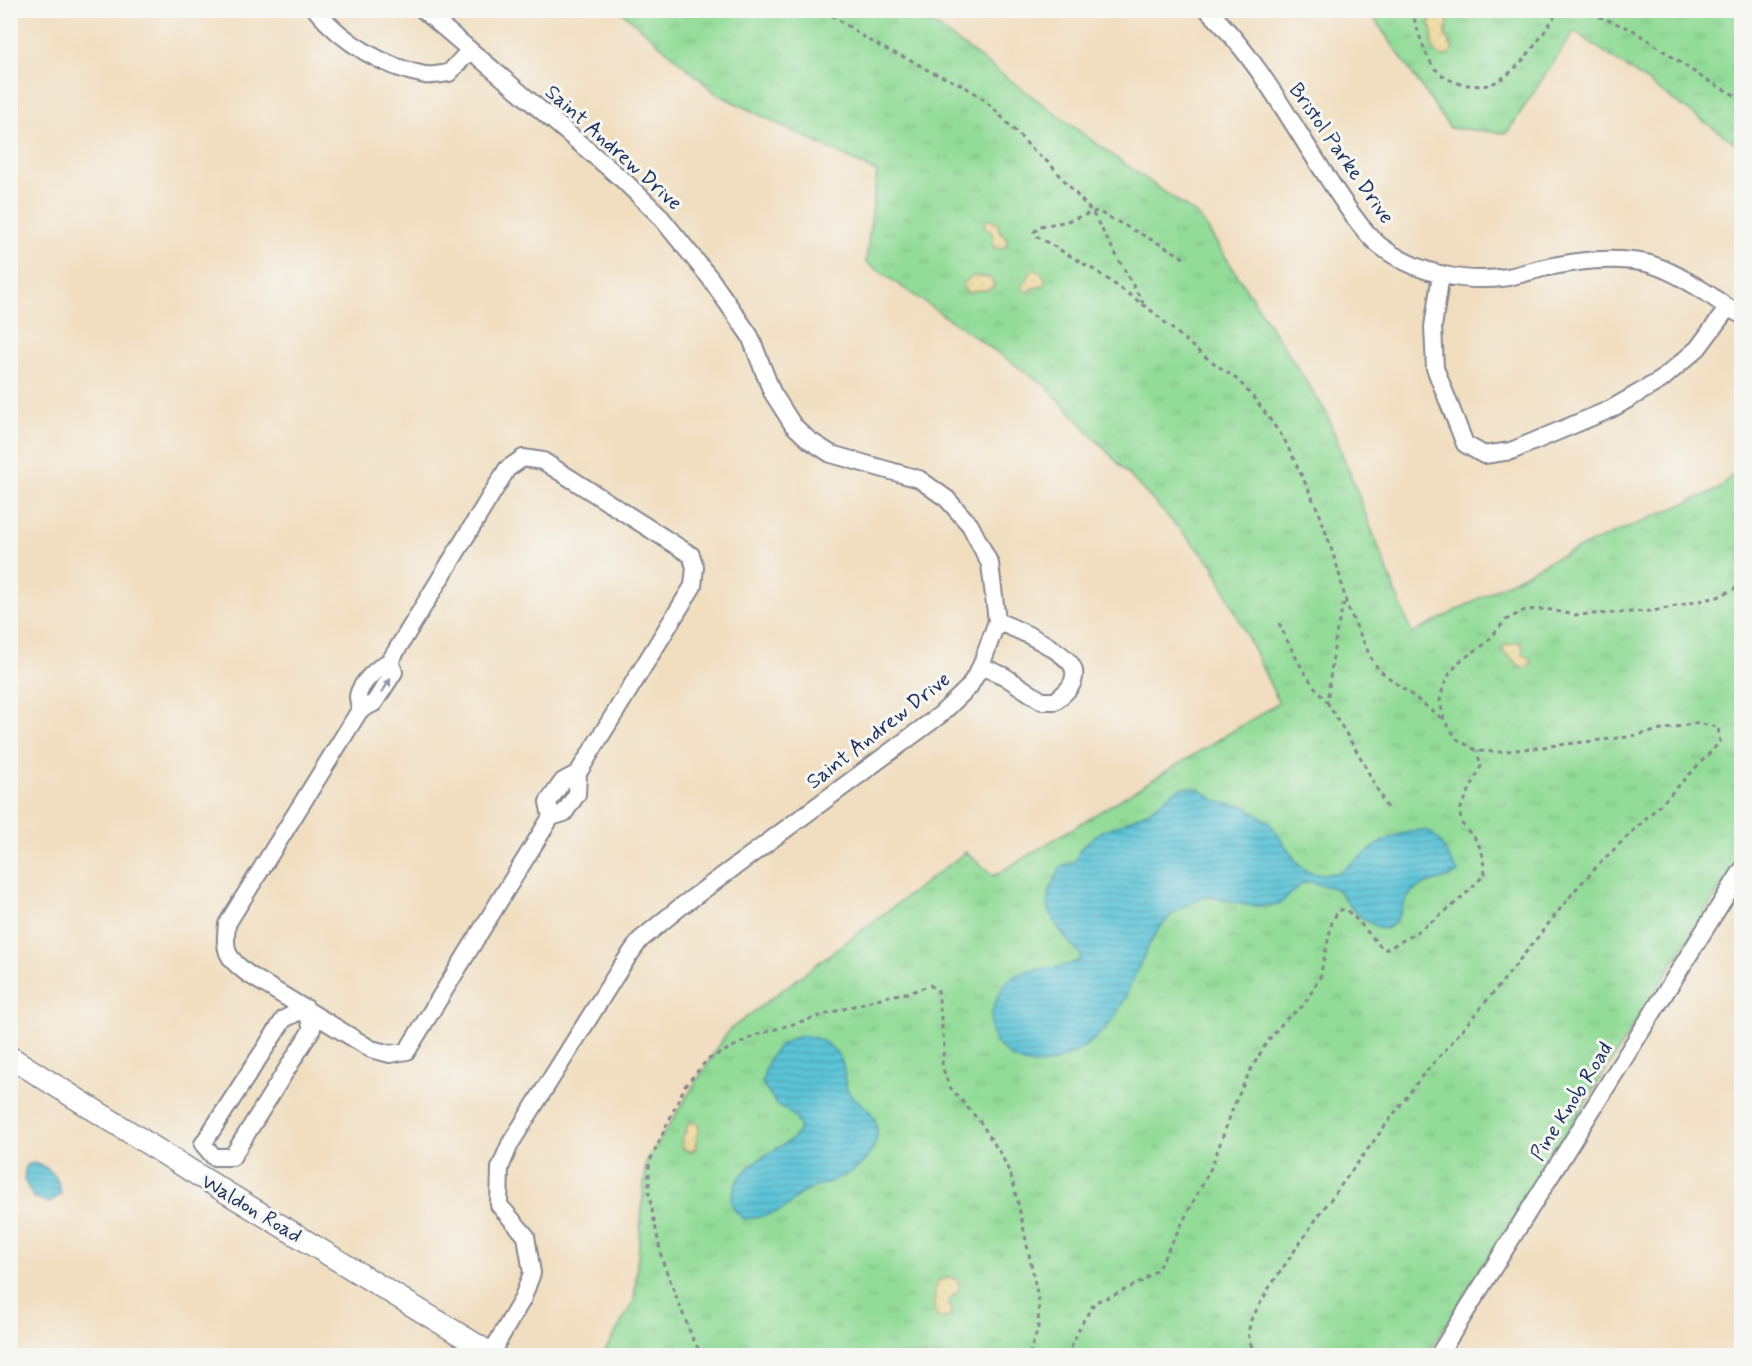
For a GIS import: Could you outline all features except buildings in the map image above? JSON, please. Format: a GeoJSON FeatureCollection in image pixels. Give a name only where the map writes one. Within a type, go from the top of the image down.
{"type":"FeatureCollection","features":[{"type":"Feature","properties":{"kind":"street"},"geometry":{"type":"LineString","coordinates":[[316,10],[334,29],[363,51],[392,65],[427,76],[449,74],[470,50]]}},
{"type":"Feature","properties":{"kind":"street","name":"Saint Andrew Drive"},"geometry":{"type":"LineString","coordinates":[[423,10],[624,181],[658,214],[710,278],[750,336],[772,392],[793,425],[809,440],[831,454],[919,479],[947,499],[970,525],[990,564],[997,621],[981,666],[969,687],[940,715],[679,908],[640,940],[510,1144],[500,1168],[499,1205],[526,1236],[532,1273],[522,1300],[493,1354]]}},
{"type":"Feature","properties":{"kind":"street","name":"Bristol Parke Drive"},"geometry":{"type":"LineString","coordinates":[[1208,10],[1243,49],[1351,212],[1378,244],[1411,266],[1441,274],[1473,278],[1507,277],[1577,262],[1616,259],[1648,264],[1669,272],[1734,312]]}},
{"type":"Feature","properties":{"kind":"street"},"geometry":{"type":"LineString","coordinates":[[1441,274],[1434,327],[1435,368],[1465,444],[1484,455],[1511,451],[1611,409],[1661,380],[1698,348],[1734,312]]}},
{"type":"Feature","properties":{"kind":"street"},"geometry":{"type":"LineString","coordinates":[[306,1008],[284,1019],[203,1144],[214,1156],[232,1157],[312,1029],[306,1008],[248,974],[231,960],[225,943],[227,924],[360,710],[358,695],[366,682],[378,666],[390,661],[507,469],[523,459],[543,461],[691,555],[694,567],[693,586],[578,773],[577,794],[564,813],[551,817],[407,1051],[390,1054],[371,1049],[306,1008]]}},
{"type":"Feature","properties":{"kind":"street"},"geometry":{"type":"LineString","coordinates":[[981,666],[1004,676],[1042,700],[1055,701],[1069,689],[1074,678],[1074,668],[1063,655],[1016,628],[997,621]]}},
{"type":"Feature","properties":{"kind":"street","name":"Pine Knob Road"},"geometry":{"type":"LineString","coordinates":[[1438,1356],[1742,870]]}},
{"type":"Feature","properties":{"kind":"street","name":"Waldon Road"},"geometry":{"type":"LineString","coordinates":[[10,1057],[201,1177],[493,1354]]}},
{"type":"Feature","properties":{"kind":"street"},"geometry":{"type":"LineString","coordinates":[[201,1177],[214,1156]]}},
{"type":"Feature","properties":{"kind":"path"},"geometry":{"type":"LineString","coordinates":[[824,10],[870,41],[962,85],[981,97],[1034,152],[1050,164],[1092,212],[1144,304]]}},
{"type":"Feature","properties":{"kind":"path"},"geometry":{"type":"LineString","coordinates":[[1411,10],[1424,48],[1434,68],[1446,78],[1462,85],[1483,86],[1501,78],[1518,64],[1528,54],[1559,10]]}},
{"type":"Feature","properties":{"kind":"path"},"geometry":{"type":"LineString","coordinates":[[1582,10],[1633,30],[1718,88],[1742,99]]}},
{"type":"Feature","properties":{"kind":"path"},"geometry":{"type":"LineString","coordinates":[[1184,258],[1097,211],[1064,222],[1041,226],[1034,232],[1038,237],[1096,271],[1144,304],[1200,353],[1239,381],[1284,439],[1320,515],[1347,606],[1379,670],[1444,720],[1457,739],[1476,751],[1499,752],[1627,737],[1696,723],[1718,727],[1720,742],[1576,889],[1499,986],[1422,1076],[1319,1215],[1269,1288],[1251,1320],[1248,1333],[1254,1356]]}},
{"type":"Feature","properties":{"kind":"path"},"geometry":{"type":"LineString","coordinates":[[1444,720],[1440,701],[1443,687],[1450,673],[1461,660],[1485,644],[1506,620],[1525,610],[1547,609],[1574,615],[1653,611],[1718,597],[1742,585]]}},
{"type":"Feature","properties":{"kind":"path"},"geometry":{"type":"LineString","coordinates":[[1326,701],[1336,634],[1345,594]]}},
{"type":"Feature","properties":{"kind":"path"},"geometry":{"type":"LineString","coordinates":[[1279,623],[1298,664],[1326,701],[1362,760],[1388,810]]}},
{"type":"Feature","properties":{"kind":"path"},"geometry":{"type":"LineString","coordinates":[[1067,1356],[1082,1323],[1095,1302],[1141,1282],[1158,1269],[1212,1166],[1234,1105],[1250,1071],[1267,1042],[1285,1020],[1304,1005],[1320,977],[1332,922],[1338,911],[1345,909],[1351,914],[1384,950],[1401,943],[1431,921],[1478,882],[1485,873],[1482,851],[1474,837],[1461,823],[1460,810],[1481,766],[1476,751]]}},
{"type":"Feature","properties":{"kind":"path"},"geometry":{"type":"LineString","coordinates":[[704,1356],[694,1342],[662,1260],[649,1195],[649,1163],[685,1086],[707,1060],[756,1035],[884,997],[930,986],[938,991],[944,1044],[942,1066],[949,1086],[981,1123],[1002,1156],[1011,1176],[1039,1302],[1038,1328],[1029,1356]]}},
{"type":"Feature","properties":{"kind":"green space"},"geometry":{"type":"Polygon","coordinates":[[[621,11],[916,11],[1199,216],[1326,412],[1412,634],[1551,560],[1719,489],[1741,466],[1741,855],[1427,1355],[602,1356],[634,1301],[646,1162],[728,1031],[966,852],[994,876],[1279,703],[1213,565],[1046,386],[866,262],[877,172],[717,94],[621,11]]]}},
{"type":"Feature","properties":{"kind":"green space"},"geometry":{"type":"Polygon","coordinates":[[[1369,11],[1741,11],[1741,147],[1574,31],[1507,133],[1450,128],[1369,11]]]}},
{"type":"Feature","properties":{"kind":"sand"},"geometry":{"type":"Polygon","coordinates":[[[1440,14],[1447,19],[1445,35],[1453,48],[1450,54],[1443,57],[1432,45],[1432,31],[1429,22],[1440,14]]]}},
{"type":"Feature","properties":{"kind":"sand"},"geometry":{"type":"Polygon","coordinates":[[[990,219],[997,222],[1000,231],[1007,239],[1007,245],[1001,249],[993,247],[993,234],[984,226],[990,219]]]}},
{"type":"Feature","properties":{"kind":"sand"},"geometry":{"type":"Polygon","coordinates":[[[1033,270],[1043,275],[1044,286],[1033,288],[1029,292],[1023,290],[1022,286],[1033,270]]]}},
{"type":"Feature","properties":{"kind":"sand"},"geometry":{"type":"Polygon","coordinates":[[[972,276],[990,278],[994,286],[988,290],[968,293],[963,288],[963,284],[972,276]]]}},
{"type":"Feature","properties":{"kind":"sand"},"geometry":{"type":"Polygon","coordinates":[[[1519,642],[1523,653],[1531,659],[1531,664],[1527,668],[1520,666],[1502,648],[1505,645],[1519,642]]]}},
{"type":"Feature","properties":{"kind":"sand"},"geometry":{"type":"Polygon","coordinates":[[[689,1122],[696,1122],[699,1127],[695,1149],[690,1152],[683,1148],[681,1142],[689,1122]]]}},
{"type":"Feature","properties":{"kind":"sand"},"geometry":{"type":"Polygon","coordinates":[[[948,1277],[956,1279],[959,1290],[948,1303],[952,1309],[950,1317],[940,1319],[934,1308],[934,1289],[939,1280],[948,1277]]]}},
{"type":"Feature","properties":{"kind":"water"},"geometry":{"type":"Polygon","coordinates":[[[1187,787],[1199,789],[1218,802],[1244,806],[1269,822],[1299,865],[1308,872],[1338,873],[1385,840],[1420,830],[1428,831],[1439,840],[1458,873],[1413,891],[1395,922],[1385,929],[1368,922],[1358,914],[1337,890],[1311,882],[1302,884],[1284,900],[1274,905],[1242,904],[1215,897],[1202,898],[1177,911],[1163,924],[1142,959],[1116,1014],[1094,1039],[1070,1055],[1048,1064],[1033,1065],[1018,1061],[996,1043],[992,1035],[992,1013],[999,994],[1007,982],[1016,975],[1080,960],[1081,955],[1059,929],[1048,906],[1050,891],[1060,868],[1075,861],[1081,848],[1100,832],[1149,811],[1172,793],[1187,787]]]}},
{"type":"Feature","properties":{"kind":"water"},"geometry":{"type":"Polygon","coordinates":[[[800,1035],[815,1038],[834,1049],[842,1062],[848,1092],[872,1114],[877,1132],[876,1141],[868,1157],[853,1171],[803,1192],[778,1212],[744,1219],[735,1211],[731,1201],[736,1184],[746,1170],[787,1143],[800,1127],[794,1116],[776,1103],[762,1083],[773,1053],[784,1043],[800,1035]]]}},
{"type":"Feature","properties":{"kind":"water"},"geometry":{"type":"Polygon","coordinates":[[[33,1163],[53,1173],[58,1182],[61,1194],[49,1203],[33,1197],[24,1179],[26,1165],[33,1163]]]}}]}
